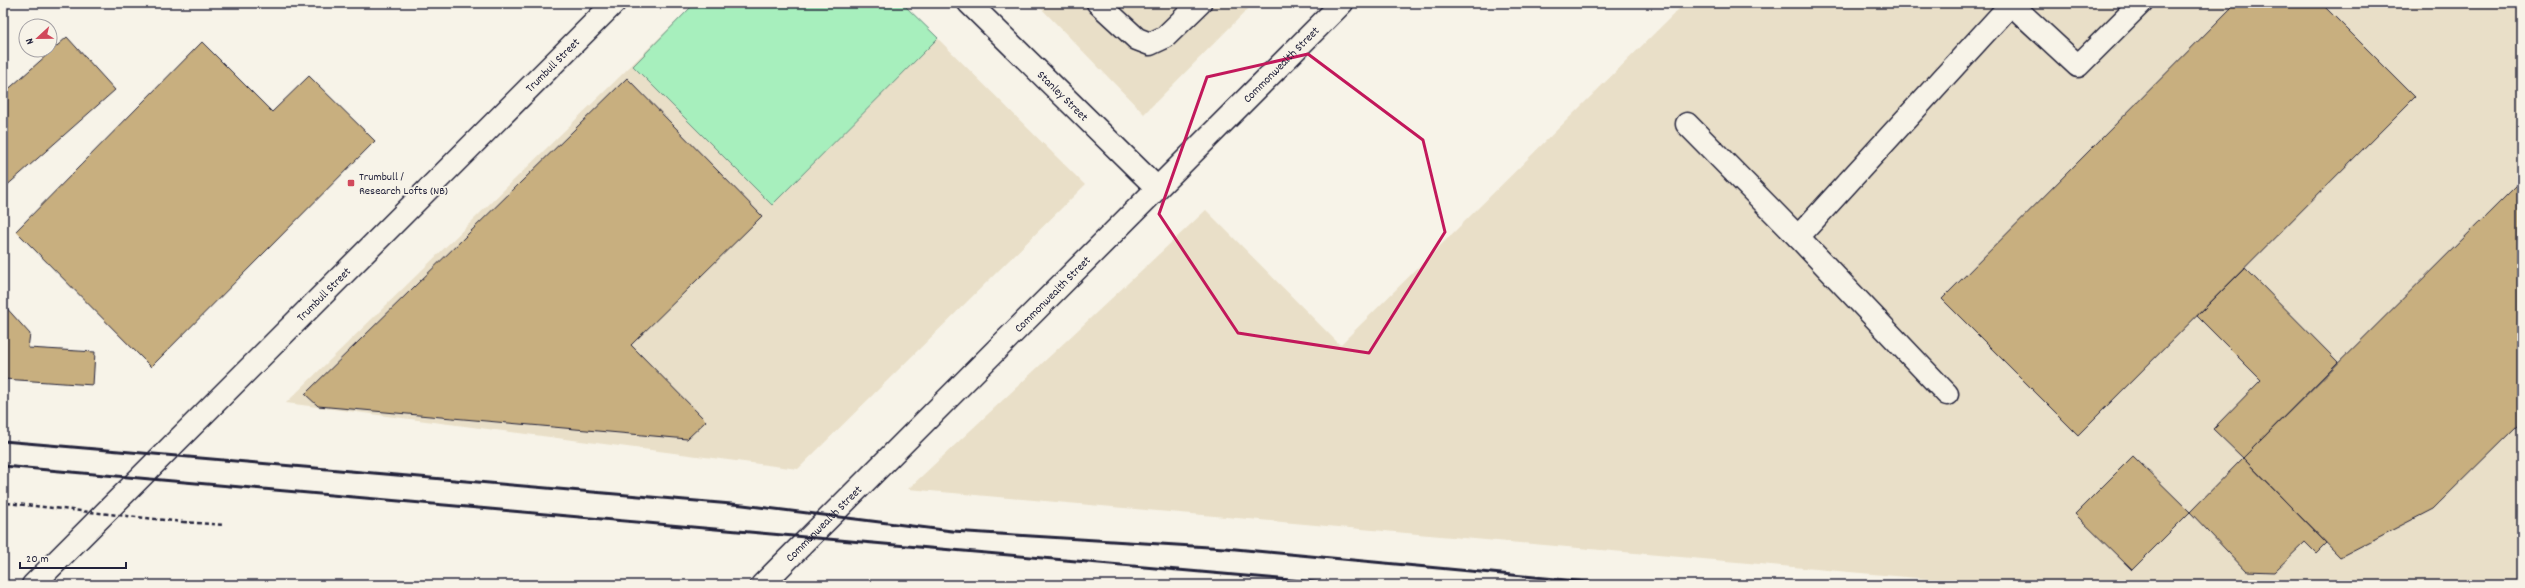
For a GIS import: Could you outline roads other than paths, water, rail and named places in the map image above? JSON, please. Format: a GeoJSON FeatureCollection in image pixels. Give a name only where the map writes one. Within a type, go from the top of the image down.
{"type":"FeatureCollection","features":[{"type":"Feature","properties":{"kind":"street","name":"Trumbull Street"},"geometry":{"type":"LineString","coordinates":[[33,585],[614,3]]}},
{"type":"Feature","properties":{"kind":"street","name":"Stanley Street"},"geometry":{"type":"LineString","coordinates":[[969,3],[1157,188]]}},
{"type":"Feature","properties":{"kind":"street"},"geometry":{"type":"LineString","coordinates":[[1098,3],[1137,39],[1150,44],[1165,37],[1200,3]]}},
{"type":"Feature","properties":{"kind":"street","name":"Commonwealth Street"},"geometry":{"type":"LineString","coordinates":[[762,585],[1342,3]]}},
{"type":"Feature","properties":{"kind":"street"},"geometry":{"type":"LineString","coordinates":[[1798,237],[2011,3],[2078,66],[2141,3]]}},
{"type":"Feature","properties":{"kind":"street"},"geometry":{"type":"LineString","coordinates":[[1687,124],[1798,237],[1947,394]]}},
{"type":"Feature","properties":{"kind":"railway"},"geometry":{"type":"LineString","coordinates":[[3,441],[743,505],[952,531],[1225,548],[1619,585]]}},
{"type":"Feature","properties":{"kind":"railway"},"geometry":{"type":"LineString","coordinates":[[3,466],[1348,585]]}},
{"type":"Feature","properties":{"kind":"place","name":"Trumbull / Research Lofts (NB)"},"geometry":{"type":"Point","coordinates":[351,183]}}]}
